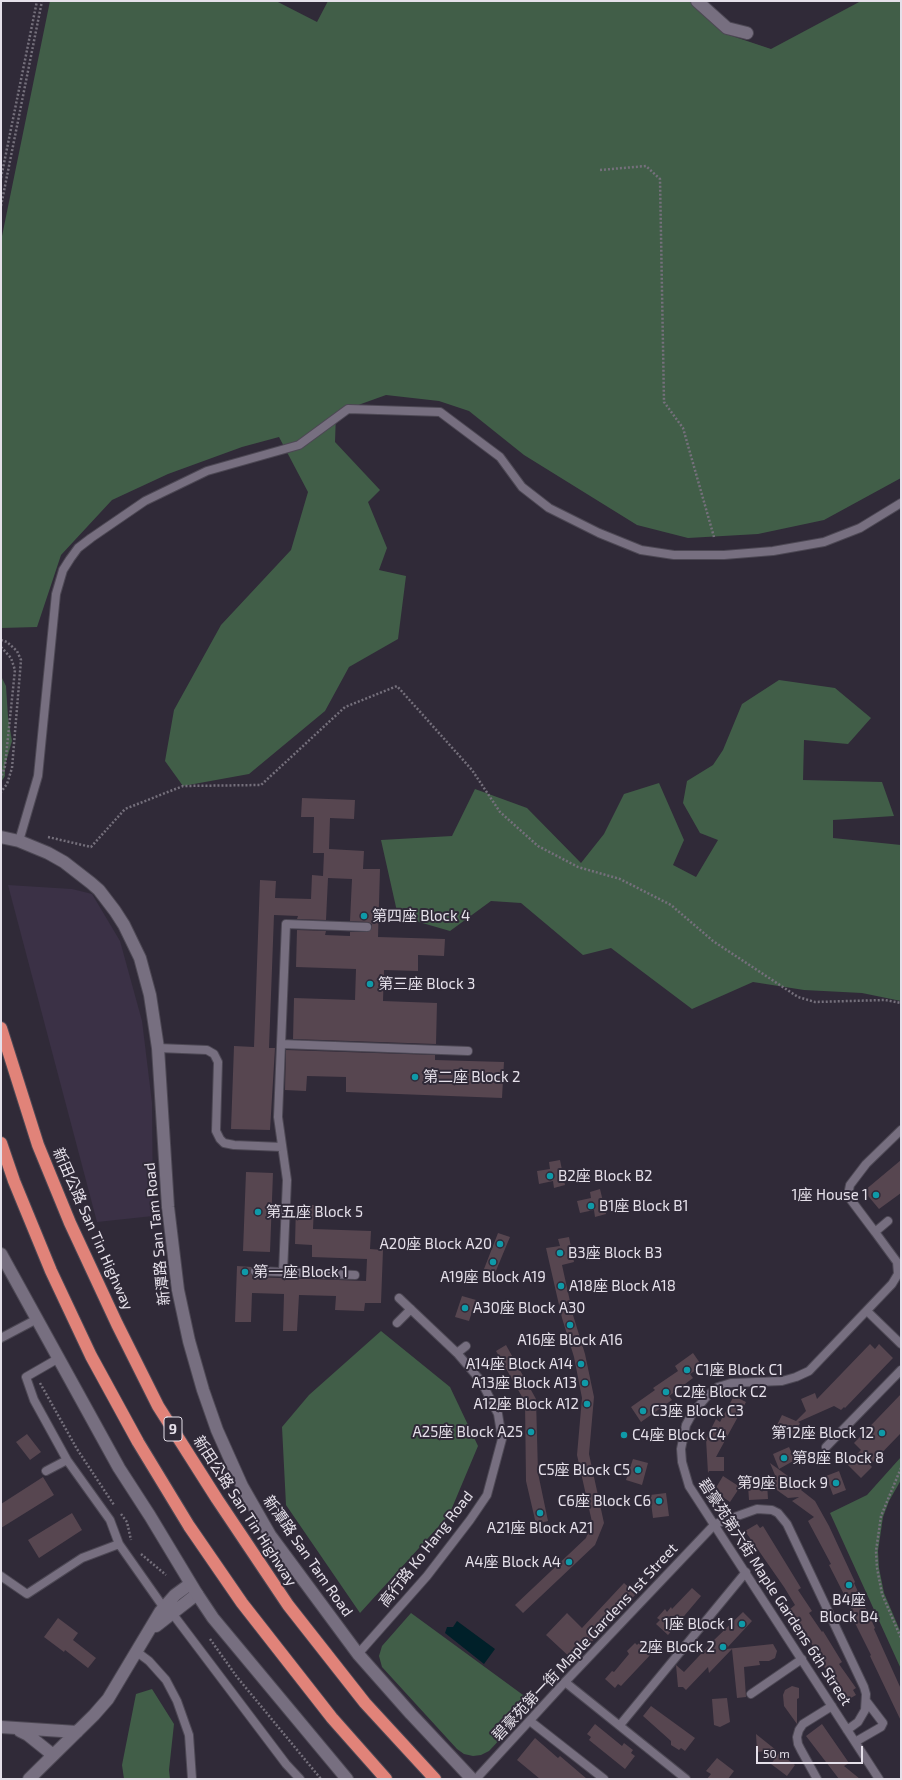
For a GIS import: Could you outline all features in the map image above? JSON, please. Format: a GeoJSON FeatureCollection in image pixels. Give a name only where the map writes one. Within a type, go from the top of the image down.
{"type":"FeatureCollection","features":[{"type":"Feature","properties":{"kind":"highway","name":"新田公路 San Tin Highway"},"geometry":{"type":"LineString","coordinates":[[1,1028],[38,1145],[117,1324],[158,1406],[217,1499],[288,1605],[365,1703],[435,1779]]}},
{"type":"Feature","properties":{"kind":"highway"},"geometry":{"type":"LineString","coordinates":[[1,1143],[14,1181],[51,1271],[91,1356],[142,1448],[190,1526],[242,1603],[332,1718],[386,1779]]}},
{"type":"Feature","properties":{"kind":"street"},"geometry":{"type":"LineString","coordinates":[[697,1],[727,28],[747,33]]}},
{"type":"Feature","properties":{"kind":"street","name":"新潭路 San Tam Road"},"geometry":{"type":"LineString","coordinates":[[1,837],[19,841],[48,853],[78,872],[99,890],[116,911],[140,958],[150,995],[158,1048],[165,1171],[173,1260],[187,1335],[203,1390],[227,1454],[260,1519],[270,1535],[358,1654],[411,1714],[472,1779]]}},
{"type":"Feature","properties":{"kind":"street"},"geometry":{"type":"LineString","coordinates":[[1,1254],[119,1468],[150,1516],[193,1589],[213,1618],[347,1779]]}},
{"type":"Feature","properties":{"kind":"street"},"geometry":{"type":"LineString","coordinates":[[30,1779],[108,1700],[146,1635],[168,1610],[193,1589]]}},
{"type":"Feature","properties":{"kind":"street"},"geometry":{"type":"LineString","coordinates":[[1,1727],[77,1732]]}},
{"type":"Feature","properties":{"kind":"street"},"geometry":{"type":"LineString","coordinates":[[14,1729],[28,1734],[53,1755]]}},
{"type":"Feature","properties":{"kind":"lane"},"geometry":{"type":"LineString","coordinates":[[19,841],[38,776],[56,594],[63,570],[78,548],[145,501],[207,471],[299,445],[348,409],[440,412],[500,457],[522,487],[549,508],[599,533],[641,550],[674,555],[724,555],[773,551],[824,542],[860,528],[901,503]]}},
{"type":"Feature","properties":{"kind":"lane"},"geometry":{"type":"LineString","coordinates":[[283,1272],[287,1180],[278,1118],[286,924],[367,926]]}},
{"type":"Feature","properties":{"kind":"lane"},"geometry":{"type":"LineString","coordinates":[[281,1044],[468,1051]]}},
{"type":"Feature","properties":{"kind":"lane"},"geometry":{"type":"LineString","coordinates":[[158,1048],[207,1050],[214,1054],[218,1062],[216,1131],[224,1143],[234,1145],[282,1147]]}},
{"type":"Feature","properties":{"kind":"lane"},"geometry":{"type":"LineString","coordinates":[[901,1130],[866,1164],[850,1185],[849,1190],[851,1200],[897,1262],[898,1274],[892,1284],[867,1311],[901,1344]]}},
{"type":"Feature","properties":{"kind":"lane"},"geometry":{"type":"LineString","coordinates":[[875,1232],[888,1222]]}},
{"type":"Feature","properties":{"kind":"lane"},"geometry":{"type":"LineString","coordinates":[[255,1271],[355,1275]]}},
{"type":"Feature","properties":{"kind":"lane","name":"高行路 Ko Hang Road"},"geometry":{"type":"LineString","coordinates":[[358,1654],[427,1576],[470,1520],[487,1495],[502,1439],[498,1414],[481,1381],[457,1353],[399,1298]]}},
{"type":"Feature","properties":{"kind":"lane"},"geometry":{"type":"LineString","coordinates":[[397,1323],[411,1309]]}},
{"type":"Feature","properties":{"kind":"lane","name":"碧豪苑第六街 Maple Gardens 6th Street"},"geometry":{"type":"LineString","coordinates":[[867,1311],[814,1366],[803,1374],[782,1381],[731,1383],[718,1387],[699,1404],[686,1425],[681,1449],[682,1462],[689,1486],[879,1779]]}},
{"type":"Feature","properties":{"kind":"lane"},"geometry":{"type":"LineString","coordinates":[[1,1338],[37,1320]]}},
{"type":"Feature","properties":{"kind":"lane"},"geometry":{"type":"LineString","coordinates":[[457,1353],[466,1346]]}},
{"type":"Feature","properties":{"kind":"lane"},"geometry":{"type":"LineString","coordinates":[[58,1358],[26,1377],[34,1400],[67,1460],[110,1520],[119,1544],[276,1751],[300,1779]]}},
{"type":"Feature","properties":{"kind":"lane"},"geometry":{"type":"LineString","coordinates":[[826,1447],[901,1370]]}},
{"type":"Feature","properties":{"kind":"lane"},"geometry":{"type":"LineString","coordinates":[[46,1471],[67,1460]]}},
{"type":"Feature","properties":{"kind":"lane"},"geometry":{"type":"LineString","coordinates":[[715,1524],[762,1508],[772,1510],[784,1518],[864,1687],[867,1702],[883,1723],[882,1727],[855,1742]]}},
{"type":"Feature","properties":{"kind":"lane","name":"碧豪苑第一街 Maple Gardens 1st Street"},"geometry":{"type":"LineString","coordinates":[[476,1779],[715,1524]]}},
{"type":"Feature","properties":{"kind":"lane"},"geometry":{"type":"LineString","coordinates":[[1,1576],[27,1594],[82,1558],[119,1544]]}},
{"type":"Feature","properties":{"kind":"lane"},"geometry":{"type":"LineString","coordinates":[[620,1726],[746,1572]]}},
{"type":"Feature","properties":{"kind":"lane"},"geometry":{"type":"LineString","coordinates":[[137,1652],[149,1661],[166,1680],[177,1701],[189,1735],[192,1779]]}},
{"type":"Feature","properties":{"kind":"lane"},"geometry":{"type":"LineString","coordinates":[[751,1694],[802,1659]]}},
{"type":"Feature","properties":{"kind":"lane"},"geometry":{"type":"LineString","coordinates":[[566,1682],[686,1779]]}},
{"type":"Feature","properties":{"kind":"lane"},"geometry":{"type":"LineString","coordinates":[[848,1730],[858,1722],[867,1702]]}},
{"type":"Feature","properties":{"kind":"lane"},"geometry":{"type":"LineString","coordinates":[[817,1779],[798,1744],[797,1736],[803,1724],[832,1706]]}},
{"type":"Feature","properties":{"kind":"lane"},"geometry":{"type":"LineString","coordinates":[[530,1720],[604,1779]]}},
{"type":"Feature","properties":{"kind":"path"},"geometry":{"type":"LineString","coordinates":[[1,178],[37,1]]}},
{"type":"Feature","properties":{"kind":"path"},"geometry":{"type":"LineString","coordinates":[[1,206],[42,1]]}},
{"type":"Feature","properties":{"kind":"path"},"geometry":{"type":"LineString","coordinates":[[600,170],[646,166],[660,179],[664,402],[683,428],[714,537]]}},
{"type":"Feature","properties":{"kind":"path"},"geometry":{"type":"LineString","coordinates":[[1,640],[7,642],[17,651],[21,660],[12,768],[7,784],[1,792]]}},
{"type":"Feature","properties":{"kind":"path"},"geometry":{"type":"LineString","coordinates":[[1,647],[11,658],[15,670],[5,766],[1,778]]}},
{"type":"Feature","properties":{"kind":"path"},"geometry":{"type":"LineString","coordinates":[[45,837],[91,847],[124,809],[183,786],[261,785],[345,707],[397,686],[472,770],[500,812],[538,846],[578,867],[620,879],[671,905],[713,941],[798,997],[816,1002],[885,1000],[901,1003]]}},
{"type":"Feature","properties":{"kind":"path"},"geometry":{"type":"LineString","coordinates":[[43,1386],[76,1449],[127,1522],[131,1541],[134,1546]]}},
{"type":"Feature","properties":{"kind":"path"},"geometry":{"type":"LineString","coordinates":[[901,1468],[881,1516],[876,1551],[877,1568],[882,1594],[901,1638]]}},
{"type":"Feature","properties":{"kind":"path"},"geometry":{"type":"LineString","coordinates":[[137,1552],[166,1575]]}},
{"type":"Feature","properties":{"kind":"path"},"geometry":{"type":"LineString","coordinates":[[210,1639],[237,1677],[321,1779]]}},
{"type":"Feature","properties":{"kind":"shaded area"},"geometry":{"type":"Polygon","coordinates":[[[8,885],[72,889],[92,894],[120,941],[142,1021],[152,1103],[153,1216],[97,1222],[8,885]]]}},
{"type":"Feature","properties":{"kind":"green space"},"geometry":{"type":"Polygon","coordinates":[[[50,1],[276,1],[317,22],[328,1],[691,1],[726,34],[771,49],[861,1],[901,1],[901,478],[824,520],[758,534],[688,538],[637,525],[524,455],[469,411],[439,401],[386,395],[336,413],[335,442],[380,490],[368,502],[387,548],[379,570],[406,576],[398,639],[349,667],[325,711],[249,774],[183,786],[165,761],[174,710],[221,625],[291,550],[308,492],[279,437],[242,447],[168,474],[112,500],[61,555],[37,627],[1,628],[1,241],[50,1]]]}},
{"type":"Feature","properties":{"kind":"green space"},"geometry":{"type":"Polygon","coordinates":[[[1,676],[6,686],[8,717],[12,741],[5,765],[5,776],[1,782],[1,676]]]}},
{"type":"Feature","properties":{"kind":"green space"},"geometry":{"type":"Polygon","coordinates":[[[779,680],[835,688],[871,718],[848,744],[804,740],[803,780],[882,782],[894,816],[833,820],[833,838],[901,845],[901,1001],[862,993],[804,990],[753,982],[692,1009],[611,948],[583,955],[521,903],[491,901],[450,931],[398,916],[381,840],[452,836],[475,789],[527,808],[581,863],[604,834],[624,794],[659,783],[684,840],[673,865],[696,877],[718,840],[700,833],[683,803],[687,781],[713,765],[723,750],[742,704],[779,680]]]}},
{"type":"Feature","properties":{"kind":"green space"},"geometry":{"type":"Polygon","coordinates":[[[381,1331],[450,1387],[478,1446],[449,1515],[360,1613],[286,1505],[282,1427],[309,1395],[381,1331]]]}},
{"type":"Feature","properties":{"kind":"green space"},"geometry":{"type":"Polygon","coordinates":[[[901,1457],[901,1480],[889,1501],[883,1517],[878,1551],[879,1568],[884,1593],[901,1633],[901,1669],[830,1513],[867,1495],[901,1457]]]}},
{"type":"Feature","properties":{"kind":"green space"},"geometry":{"type":"Polygon","coordinates":[[[411,1613],[534,1703],[489,1751],[481,1755],[473,1756],[464,1754],[457,1749],[382,1667],[379,1656],[382,1646],[411,1613]]]}},
{"type":"Feature","properties":{"kind":"green space"},"geometry":{"type":"Polygon","coordinates":[[[152,1689],[174,1724],[169,1770],[170,1779],[124,1779],[122,1765],[136,1694],[152,1689]]]}},
{"type":"Feature","properties":{"kind":"water"},"geometry":{"type":"Polygon","coordinates":[[[457,1621],[495,1649],[484,1664],[445,1633],[447,1627],[453,1627],[457,1621]]]}},
{"type":"Feature","properties":{"kind":"building"},"geometry":{"type":"Polygon","coordinates":[[[302,798],[355,800],[354,819],[330,818],[329,849],[364,851],[363,869],[380,869],[378,937],[445,939],[444,956],[418,955],[418,971],[384,970],[383,1001],[437,1003],[436,1044],[293,1039],[294,998],[355,1000],[356,969],[296,967],[297,930],[326,931],[325,935],[350,936],[350,932],[367,932],[372,928],[372,924],[368,922],[350,921],[352,879],[328,878],[326,920],[297,919],[298,916],[274,915],[269,1048],[275,1048],[270,1130],[231,1129],[234,1046],[254,1047],[260,880],[276,881],[275,898],[311,899],[312,875],[323,876],[324,853],[313,853],[314,817],[301,817],[302,798]]]}},
{"type":"Feature","properties":{"kind":"building","name":"第二座 Block 2"},"geometry":{"type":"Polygon","coordinates":[[[286,1050],[435,1055],[435,1060],[504,1062],[502,1098],[346,1092],[346,1077],[307,1076],[306,1091],[285,1090],[286,1050]]]}},
{"type":"Feature","properties":{"kind":"building","name":"B2座 Block B2"},"geometry":{"type":"Polygon","coordinates":[[[560,1160],[565,1185],[554,1188],[553,1181],[539,1184],[537,1171],[550,1169],[549,1162],[560,1160]]]}},
{"type":"Feature","properties":{"kind":"building"},"geometry":{"type":"Polygon","coordinates":[[[901,1160],[901,1193],[879,1209],[864,1191],[901,1160]]]}},
{"type":"Feature","properties":{"kind":"building","name":"第五座 Block 5"},"geometry":{"type":"Polygon","coordinates":[[[246,1172],[273,1173],[270,1252],[243,1251],[246,1172]]]}},
{"type":"Feature","properties":{"kind":"building","name":"B1座 Block B1"},"geometry":{"type":"Polygon","coordinates":[[[600,1189],[606,1214],[595,1217],[594,1210],[580,1213],[577,1201],[591,1198],[590,1192],[600,1189]]]}},
{"type":"Feature","properties":{"kind":"building","name":"第一座 Block 1"},"geometry":{"type":"Polygon","coordinates":[[[296,1205],[314,1205],[313,1229],[371,1231],[370,1249],[383,1250],[381,1303],[365,1303],[364,1311],[335,1310],[336,1296],[299,1295],[297,1331],[283,1331],[284,1294],[252,1293],[251,1322],[235,1322],[237,1266],[252,1267],[250,1271],[253,1277],[366,1281],[367,1259],[312,1257],[312,1245],[295,1244],[296,1205]]]}},
{"type":"Feature","properties":{"kind":"building"},"geometry":{"type":"Polygon","coordinates":[[[498,1233],[510,1237],[495,1273],[484,1269],[498,1233]]]}},
{"type":"Feature","properties":{"kind":"building"},"geometry":{"type":"Polygon","coordinates":[[[569,1237],[574,1262],[562,1265],[573,1315],[585,1354],[594,1397],[589,1454],[604,1523],[595,1545],[523,1613],[515,1605],[586,1538],[592,1522],[577,1455],[582,1398],[574,1357],[562,1318],[546,1248],[560,1246],[558,1239],[569,1237]]]}},
{"type":"Feature","properties":{"kind":"building","name":"A30座 Block A30"},"geometry":{"type":"Polygon","coordinates":[[[462,1296],[476,1300],[469,1321],[455,1317],[462,1296]]]}},
{"type":"Feature","properties":{"kind":"building"},"geometry":{"type":"Polygon","coordinates":[[[870,1344],[875,1349],[879,1344],[893,1358],[845,1408],[844,1407],[841,1410],[834,1406],[798,1422],[800,1423],[793,1438],[775,1429],[782,1415],[796,1421],[806,1411],[801,1399],[815,1393],[817,1399],[870,1344]]]}},
{"type":"Feature","properties":{"kind":"building"},"geometry":{"type":"Polygon","coordinates":[[[506,1345],[536,1399],[538,1473],[548,1521],[536,1524],[526,1481],[525,1402],[496,1351],[506,1345]]]}},
{"type":"Feature","properties":{"kind":"building"},"geometry":{"type":"Polygon","coordinates":[[[693,1353],[702,1366],[690,1374],[693,1378],[669,1396],[672,1400],[641,1422],[631,1407],[655,1390],[653,1388],[678,1371],[675,1366],[693,1353]]]}},
{"type":"Feature","properties":{"kind":"building"},"geometry":{"type":"Polygon","coordinates":[[[901,1394],[901,1433],[870,1465],[872,1467],[861,1478],[847,1464],[861,1450],[854,1443],[901,1394]]]}},
{"type":"Feature","properties":{"kind":"building"},"geometry":{"type":"Polygon","coordinates":[[[734,1396],[746,1402],[716,1457],[724,1457],[724,1471],[709,1471],[708,1473],[706,1439],[716,1419],[720,1422],[734,1396]]]}},
{"type":"Feature","properties":{"kind":"building"},"geometry":{"type":"Polygon","coordinates":[[[27,1434],[41,1452],[30,1460],[16,1442],[27,1434]]]}},
{"type":"Feature","properties":{"kind":"building","name":"第8座 Block 8"},"geometry":{"type":"Polygon","coordinates":[[[789,1447],[795,1460],[779,1469],[773,1454],[789,1447]]]}},
{"type":"Feature","properties":{"kind":"building","name":"C5座 Block C5"},"geometry":{"type":"Polygon","coordinates":[[[633,1459],[648,1463],[642,1485],[626,1480],[633,1459]]]}},
{"type":"Feature","properties":{"kind":"building"},"geometry":{"type":"Polygon","coordinates":[[[770,1463],[803,1487],[801,1490],[815,1501],[829,1526],[901,1689],[901,1721],[849,1611],[852,1610],[829,1565],[831,1564],[808,1521],[814,1517],[792,1501],[799,1497],[788,1498],[767,1483],[768,1499],[749,1500],[748,1486],[753,1486],[753,1482],[777,1480],[770,1463]]]}},
{"type":"Feature","properties":{"kind":"building","name":"第9座 Block 9"},"geometry":{"type":"Polygon","coordinates":[[[839,1471],[846,1490],[833,1495],[826,1476],[839,1471]]]}},
{"type":"Feature","properties":{"kind":"building"},"geometry":{"type":"Polygon","coordinates":[[[723,1476],[740,1487],[730,1502],[714,1491],[723,1476]]]}},
{"type":"Feature","properties":{"kind":"building"},"geometry":{"type":"Polygon","coordinates":[[[43,1477],[54,1495],[1,1528],[1,1504],[43,1477]]]}},
{"type":"Feature","properties":{"kind":"building","name":"C6座 Block C6"},"geometry":{"type":"Polygon","coordinates":[[[666,1493],[669,1516],[653,1518],[650,1495],[666,1493]]]}},
{"type":"Feature","properties":{"kind":"building"},"geometry":{"type":"Polygon","coordinates":[[[72,1513],[82,1530],[39,1558],[28,1540],[72,1513]]]}},
{"type":"Feature","properties":{"kind":"building"},"geometry":{"type":"Polygon","coordinates":[[[757,1524],[760,1528],[763,1526],[801,1588],[798,1590],[812,1611],[809,1613],[822,1632],[823,1631],[842,1662],[839,1664],[856,1688],[853,1690],[856,1695],[844,1702],[820,1660],[821,1659],[790,1609],[795,1605],[745,1531],[757,1524]]]}},
{"type":"Feature","properties":{"kind":"building"},"geometry":{"type":"Polygon","coordinates":[[[624,1583],[636,1594],[574,1661],[546,1635],[567,1613],[582,1628],[624,1583]]]}},
{"type":"Feature","properties":{"kind":"building"},"geometry":{"type":"Polygon","coordinates":[[[692,1588],[701,1596],[668,1635],[656,1624],[660,1620],[657,1618],[665,1609],[667,1612],[671,1607],[672,1609],[692,1588]]]}},
{"type":"Feature","properties":{"kind":"building"},"geometry":{"type":"Polygon","coordinates":[[[743,1612],[752,1621],[726,1649],[773,1644],[777,1651],[775,1658],[769,1661],[759,1661],[760,1665],[744,1667],[746,1697],[737,1698],[732,1649],[709,1673],[708,1667],[686,1690],[683,1687],[678,1687],[676,1665],[684,1672],[743,1612]]]}},
{"type":"Feature","properties":{"kind":"building"},"geometry":{"type":"Polygon","coordinates":[[[58,1618],[78,1633],[73,1640],[96,1658],[88,1668],[65,1650],[64,1652],[44,1637],[58,1618]]]}},
{"type":"Feature","properties":{"kind":"building"},"geometry":{"type":"Polygon","coordinates":[[[641,1641],[653,1652],[621,1686],[618,1684],[615,1688],[605,1679],[612,1671],[614,1672],[629,1654],[627,1651],[635,1643],[637,1645],[641,1641]]]}},
{"type":"Feature","properties":{"kind":"building"},"geometry":{"type":"Polygon","coordinates":[[[792,1686],[799,1688],[799,1698],[797,1699],[797,1724],[784,1706],[783,1695],[785,1690],[792,1686]]]}},
{"type":"Feature","properties":{"kind":"building"},"geometry":{"type":"Polygon","coordinates":[[[727,1698],[730,1722],[720,1727],[714,1725],[712,1699],[727,1698]]]}},
{"type":"Feature","properties":{"kind":"building"},"geometry":{"type":"Polygon","coordinates":[[[651,1706],[695,1738],[685,1751],[681,1748],[679,1750],[671,1745],[671,1741],[643,1716],[651,1706]]]}},
{"type":"Feature","properties":{"kind":"building"},"geometry":{"type":"Polygon","coordinates":[[[595,1724],[622,1746],[624,1743],[633,1750],[631,1753],[635,1756],[625,1769],[589,1740],[591,1737],[587,1734],[595,1724]]]}},
{"type":"Feature","properties":{"kind":"building"},"geometry":{"type":"Polygon","coordinates":[[[822,1724],[849,1763],[844,1766],[860,1779],[839,1779],[806,1736],[822,1724]]]}},
{"type":"Feature","properties":{"kind":"building"},"geometry":{"type":"Polygon","coordinates":[[[756,1734],[776,1750],[757,1752],[756,1734]]]}},
{"type":"Feature","properties":{"kind":"building"},"geometry":{"type":"Polygon","coordinates":[[[535,1738],[558,1758],[560,1756],[587,1779],[540,1779],[517,1760],[535,1738]]]}},
{"type":"Feature","properties":{"kind":"building"},"geometry":{"type":"Polygon","coordinates":[[[779,1753],[795,1765],[787,1776],[771,1764],[779,1753]]]}},
{"type":"Feature","properties":{"kind":"building"},"geometry":{"type":"Polygon","coordinates":[[[717,1758],[734,1771],[728,1779],[707,1779],[711,1774],[706,1771],[717,1758]]]}},
{"type":"Feature","properties":{"kind":"place","name":"第四座 Block 4"},"geometry":{"type":"Point","coordinates":[364,916]}},
{"type":"Feature","properties":{"kind":"place","name":"第三座 Block 3"},"geometry":{"type":"Point","coordinates":[370,984]}},
{"type":"Feature","properties":{"kind":"place","name":"第二座 Block 2"},"geometry":{"type":"Point","coordinates":[415,1077]}},
{"type":"Feature","properties":{"kind":"place","name":"B2座 Block B2"},"geometry":{"type":"Point","coordinates":[550,1176]}},
{"type":"Feature","properties":{"kind":"place","name":"1座 House 1"},"geometry":{"type":"Point","coordinates":[876,1195]}},
{"type":"Feature","properties":{"kind":"place","name":"B1座 Block B1"},"geometry":{"type":"Point","coordinates":[591,1206]}},
{"type":"Feature","properties":{"kind":"place","name":"第五座 Block 5"},"geometry":{"type":"Point","coordinates":[258,1212]}},
{"type":"Feature","properties":{"kind":"place","name":"A20座 Block A20"},"geometry":{"type":"Point","coordinates":[500,1244]}},
{"type":"Feature","properties":{"kind":"place","name":"B3座 Block B3"},"geometry":{"type":"Point","coordinates":[560,1253]}},
{"type":"Feature","properties":{"kind":"place","name":"A19座 Block A19"},"geometry":{"type":"Point","coordinates":[493,1262]}},
{"type":"Feature","properties":{"kind":"place","name":"第一座 Block 1"},"geometry":{"type":"Point","coordinates":[245,1272]}},
{"type":"Feature","properties":{"kind":"place","name":"A18座 Block A18"},"geometry":{"type":"Point","coordinates":[561,1286]}},
{"type":"Feature","properties":{"kind":"place","name":"A30座 Block A30"},"geometry":{"type":"Point","coordinates":[465,1308]}},
{"type":"Feature","properties":{"kind":"place","name":"A16座 Block A16"},"geometry":{"type":"Point","coordinates":[570,1325]}},
{"type":"Feature","properties":{"kind":"place","name":"A14座 Block A14"},"geometry":{"type":"Point","coordinates":[581,1364]}},
{"type":"Feature","properties":{"kind":"place","name":"C1座 Block C1"},"geometry":{"type":"Point","coordinates":[687,1370]}},
{"type":"Feature","properties":{"kind":"place","name":"A13座 Block A13"},"geometry":{"type":"Point","coordinates":[585,1383]}},
{"type":"Feature","properties":{"kind":"place","name":"C2座 Block C2"},"geometry":{"type":"Point","coordinates":[666,1392]}},
{"type":"Feature","properties":{"kind":"place","name":"A12座 Block A12"},"geometry":{"type":"Point","coordinates":[587,1404]}},
{"type":"Feature","properties":{"kind":"place","name":"C3座 Block C3"},"geometry":{"type":"Point","coordinates":[643,1411]}},
{"type":"Feature","properties":{"kind":"place","name":"A25座 Block A25"},"geometry":{"type":"Point","coordinates":[531,1432]}},
{"type":"Feature","properties":{"kind":"place","name":"第12座 Block 12"},"geometry":{"type":"Point","coordinates":[882,1433]}},
{"type":"Feature","properties":{"kind":"place","name":"C4座 Block C4"},"geometry":{"type":"Point","coordinates":[624,1435]}},
{"type":"Feature","properties":{"kind":"place","name":"第8座 Block 8"},"geometry":{"type":"Point","coordinates":[784,1458]}},
{"type":"Feature","properties":{"kind":"place","name":"C5座 Block C5"},"geometry":{"type":"Point","coordinates":[638,1470]}},
{"type":"Feature","properties":{"kind":"place","name":"第9座 Block 9"},"geometry":{"type":"Point","coordinates":[836,1483]}},
{"type":"Feature","properties":{"kind":"place","name":"C6座 Block C6"},"geometry":{"type":"Point","coordinates":[659,1501]}},
{"type":"Feature","properties":{"kind":"place","name":"A21座 Block A21"},"geometry":{"type":"Point","coordinates":[540,1513]}},
{"type":"Feature","properties":{"kind":"place","name":"A4座 Block A4"},"geometry":{"type":"Point","coordinates":[569,1562]}},
{"type":"Feature","properties":{"kind":"place","name":"B4座 Block B4"},"geometry":{"type":"Point","coordinates":[849,1585]}},
{"type":"Feature","properties":{"kind":"place","name":"1座 Block 1"},"geometry":{"type":"Point","coordinates":[742,1624]}},
{"type":"Feature","properties":{"kind":"place","name":"2座 Block 2"},"geometry":{"type":"Point","coordinates":[723,1647]}}]}
